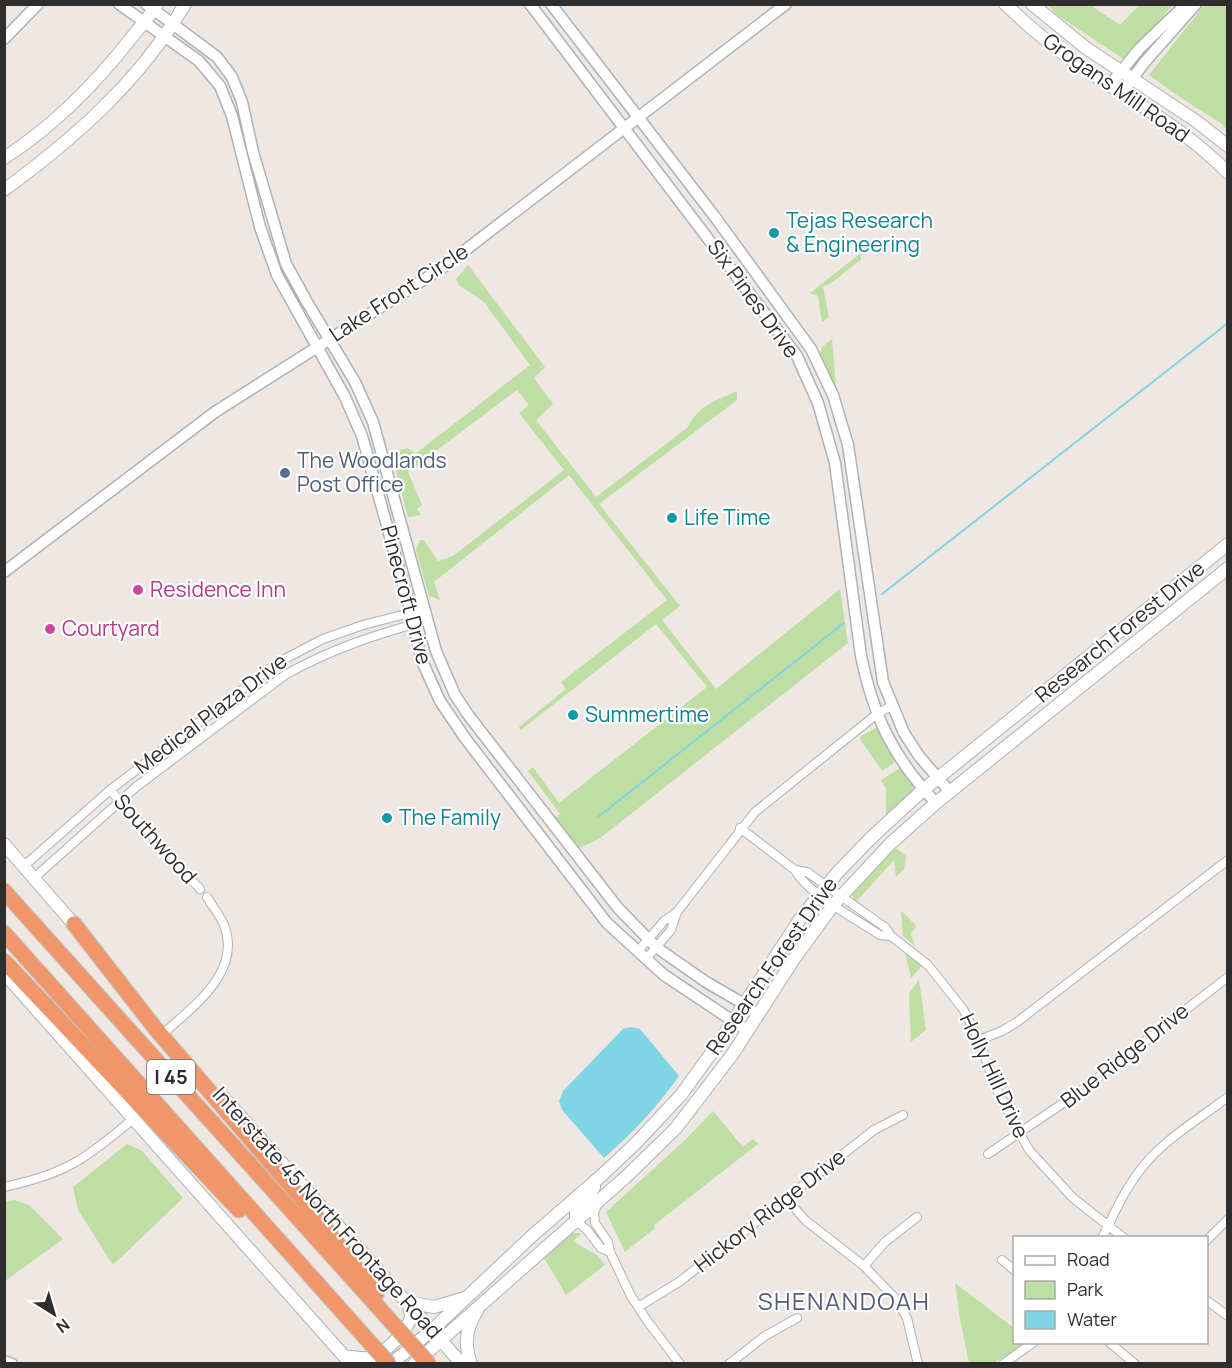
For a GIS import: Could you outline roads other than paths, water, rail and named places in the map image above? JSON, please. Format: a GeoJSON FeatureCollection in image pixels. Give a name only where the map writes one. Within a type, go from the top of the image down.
{"type":"FeatureCollection","features":[{"type":"Feature","properties":{"kind":"highway","name":"I 45"},"geometry":{"type":"LineString","coordinates":[[4,891],[343,1259]]}},
{"type":"Feature","properties":{"kind":"highway"},"geometry":{"type":"LineString","coordinates":[[74,924],[154,1028],[343,1259],[367,1280],[387,1317],[429,1364]]}},
{"type":"Feature","properties":{"kind":"highway","name":"I 45"},"geometry":{"type":"LineString","coordinates":[[4,933],[390,1364]]}},
{"type":"Feature","properties":{"kind":"highway"},"geometry":{"type":"LineString","coordinates":[[4,961],[252,1223],[288,1250]]}},
{"type":"Feature","properties":{"kind":"main road"},"geometry":{"type":"LineString","coordinates":[[4,190],[81,130],[122,89],[185,4]]}},
{"type":"Feature","properties":{"kind":"main road","name":"Grogans Mill Road"},"geometry":{"type":"LineString","coordinates":[[1005,4],[1033,30],[1072,60],[1181,132],[1210,155],[1227,173]]}},
{"type":"Feature","properties":{"kind":"main road","name":"Grogans Mill Road"},"geometry":{"type":"LineString","coordinates":[[1032,4],[1086,48],[1196,121],[1227,146]]}},
{"type":"Feature","properties":{"kind":"main road"},"geometry":{"type":"LineString","coordinates":[[4,158],[51,123],[81,95],[108,67],[143,22],[152,6]]}},
{"type":"Feature","properties":{"kind":"main road","name":"Research Forest Drive"},"geometry":{"type":"LineString","coordinates":[[414,1364],[465,1298],[601,1176],[681,1095],[733,1021],[782,945],[823,890],[872,837],[923,790],[1227,544]]}},
{"type":"Feature","properties":{"kind":"main road"},"geometry":{"type":"LineString","coordinates":[[1206,563],[1207,584]]}},
{"type":"Feature","properties":{"kind":"main road","name":"Research Forest Drive"},"geometry":{"type":"LineString","coordinates":[[390,1364],[484,1302],[600,1200],[676,1128],[708,1089],[794,959],[837,900],[890,844],[936,803],[1227,568]]}},
{"type":"Feature","properties":{"kind":"main road"},"geometry":{"type":"LineString","coordinates":[[1069,695],[1068,685],[1072,670]]}},
{"type":"Feature","properties":{"kind":"main road","name":"Interstate 45 North Frontage Road"},"geometry":{"type":"LineString","coordinates":[[4,844],[166,1031],[462,1364]]}},
{"type":"Feature","properties":{"kind":"main road"},"geometry":{"type":"LineString","coordinates":[[4,973],[347,1360],[366,1359],[383,1351],[406,1329],[411,1318],[408,1302],[434,1307],[465,1298]]}},
{"type":"Feature","properties":{"kind":"main road"},"geometry":{"type":"LineString","coordinates":[[576,1221],[576,1211],[587,1199],[601,1176]]}},
{"type":"Feature","properties":{"kind":"main road"},"geometry":{"type":"LineString","coordinates":[[471,1364],[466,1340],[470,1320],[484,1302]]}},
{"type":"Feature","properties":{"kind":"street"},"geometry":{"type":"LineString","coordinates":[[4,39],[38,4]]}},
{"type":"Feature","properties":{"kind":"street","name":"Pinecroft Drive"},"geometry":{"type":"LineString","coordinates":[[119,4],[199,61],[220,86],[232,116],[260,227],[277,275],[345,397],[362,436],[411,612],[421,659],[440,700],[457,727],[607,923],[664,975],[748,1030]]}},
{"type":"Feature","properties":{"kind":"street","name":"Six Pines Drive"},"geometry":{"type":"LineString","coordinates":[[551,4],[804,336],[832,394],[843,426],[883,682],[904,733],[919,756],[950,792]]}},
{"type":"Feature","properties":{"kind":"street","name":"Lake Front Circle"},"geometry":{"type":"LineString","coordinates":[[4,572],[207,417],[442,268],[786,4]]}},
{"type":"Feature","properties":{"kind":"street"},"geometry":{"type":"LineString","coordinates":[[1110,85],[1140,48],[1186,4]]}},
{"type":"Feature","properties":{"kind":"street"},"geometry":{"type":"LineString","coordinates":[[1122,93],[1196,4]]}},
{"type":"Feature","properties":{"kind":"street","name":"Six Pines Drive"},"geometry":{"type":"LineString","coordinates":[[530,5],[790,346],[818,403],[835,463],[861,656],[867,683],[888,740],[908,771],[936,803]]}},
{"type":"Feature","properties":{"kind":"street","name":"Pinecroft Drive"},"geometry":{"type":"LineString","coordinates":[[152,6],[217,57],[232,77],[242,102],[253,152],[286,264],[355,382],[373,422],[436,651],[445,674],[469,716],[618,909],[653,943],[706,982],[744,1004],[757,1015]]}},
{"type":"Feature","properties":{"kind":"street"},"geometry":{"type":"LineString","coordinates":[[835,463],[850,460]]}},
{"type":"Feature","properties":{"kind":"street"},"geometry":{"type":"LineString","coordinates":[[850,571],[866,570]]}},
{"type":"Feature","properties":{"kind":"street","name":"Medical Plaza Drive"},"geometry":{"type":"LineString","coordinates":[[24,866],[110,790],[277,663],[323,639],[363,625],[425,609]]}},
{"type":"Feature","properties":{"kind":"street","name":"Medical Plaza Drive"},"geometry":{"type":"LineString","coordinates":[[34,878],[120,801],[285,675],[366,637],[428,620]]}},
{"type":"Feature","properties":{"kind":"street"},"geometry":{"type":"LineString","coordinates":[[642,955],[653,943],[671,930],[677,912],[740,828],[771,797],[877,714],[893,705]]}},
{"type":"Feature","properties":{"kind":"street","name":"Southwood"},"geometry":{"type":"LineString","coordinates":[[110,790],[200,889]]}},
{"type":"Feature","properties":{"kind":"street","name":"Holly Hill Drive"},"geometry":{"type":"LineString","coordinates":[[740,828],[795,870],[807,872],[823,890],[837,900],[886,928],[891,936],[920,957],[963,1009],[979,1040],[997,1090],[1029,1150],[1083,1207],[1121,1236]]}},
{"type":"Feature","properties":{"kind":"street"},"geometry":{"type":"LineString","coordinates":[[979,1040],[1017,1022],[1227,860]]}},
{"type":"Feature","properties":{"kind":"street","name":"Southwood"},"geometry":{"type":"LineString","coordinates":[[166,1031],[201,1000],[214,985],[225,964],[228,943],[224,925],[207,897]]}},
{"type":"Feature","properties":{"kind":"street","name":"Blue Ridge Drive"},"geometry":{"type":"LineString","coordinates":[[988,1154],[1078,1094],[1227,977]]}},
{"type":"Feature","properties":{"kind":"street"},"geometry":{"type":"LineString","coordinates":[[1103,1236],[1132,1182],[1143,1167],[1162,1148],[1227,1097]]}},
{"type":"Feature","properties":{"kind":"street","name":"Hickory Ridge Drive"},"geometry":{"type":"LineString","coordinates":[[638,1307],[679,1282],[874,1130],[903,1115]]}},
{"type":"Feature","properties":{"kind":"street"},"geometry":{"type":"LineString","coordinates":[[4,1187],[30,1182],[64,1170],[96,1150],[132,1119]]}},
{"type":"Feature","properties":{"kind":"street"},"geometry":{"type":"LineString","coordinates":[[786,1198],[805,1220],[864,1266],[889,1291],[903,1311],[913,1337],[918,1364]]}},
{"type":"Feature","properties":{"kind":"street"},"geometry":{"type":"LineString","coordinates":[[600,1200],[594,1212],[595,1223],[608,1242],[610,1252],[638,1307],[680,1364]]}},
{"type":"Feature","properties":{"kind":"street"},"geometry":{"type":"LineString","coordinates":[[864,1266],[885,1242],[917,1217]]}},
{"type":"Feature","properties":{"kind":"street"},"geometry":{"type":"LineString","coordinates":[[1208,1239],[1227,1219]]}},
{"type":"Feature","properties":{"kind":"street"},"geometry":{"type":"LineString","coordinates":[[576,1221],[587,1230],[601,1248],[610,1252]]}},
{"type":"Feature","properties":{"kind":"street"},"geometry":{"type":"LineString","coordinates":[[1002,1260],[1013,1269]]}},
{"type":"Feature","properties":{"kind":"street"},"geometry":{"type":"LineString","coordinates":[[1208,1302],[1227,1316]]}},
{"type":"Feature","properties":{"kind":"street"},"geometry":{"type":"LineString","coordinates":[[729,1364],[765,1336],[797,1318]]}},
{"type":"Feature","properties":{"kind":"street"},"geometry":{"type":"LineString","coordinates":[[1003,1364],[1031,1344]]}},
{"type":"Feature","properties":{"kind":"street"},"geometry":{"type":"LineString","coordinates":[[1111,1344],[1135,1364]]}},
{"type":"Feature","properties":{"kind":"street"},"geometry":{"type":"LineString","coordinates":[[4,1361],[12,1364]]}},
{"type":"Feature","properties":{"kind":"water"},"geometry":{"type":"Polygon","coordinates":[[[631,1027],[640,1029],[679,1076],[644,1119],[604,1158],[562,1110],[559,1101],[563,1091],[623,1029],[631,1027]]]}},
{"type":"Feature","properties":{"kind":"waterway"},"geometry":{"type":"LineString","coordinates":[[882,594],[1228,323]]}},
{"type":"Feature","properties":{"kind":"waterway"},"geometry":{"type":"LineString","coordinates":[[598,817],[844,623]]}},
{"type":"Feature","properties":{"kind":"place","name":"Tejas Research & Engineering"},"geometry":{"type":"Point","coordinates":[774,233]}},
{"type":"Feature","properties":{"kind":"place","name":"The Woodlands Post Office"},"geometry":{"type":"Point","coordinates":[285,473]}},
{"type":"Feature","properties":{"kind":"place","name":"Life Time"},"geometry":{"type":"Point","coordinates":[672,518]}},
{"type":"Feature","properties":{"kind":"place","name":"Residence Inn"},"geometry":{"type":"Point","coordinates":[138,590]}},
{"type":"Feature","properties":{"kind":"place","name":"Courtyard"},"geometry":{"type":"Point","coordinates":[50,629]}},
{"type":"Feature","properties":{"kind":"place","name":"Summertime"},"geometry":{"type":"Point","coordinates":[573,715]}},
{"type":"Feature","properties":{"kind":"place","name":"The Family"},"geometry":{"type":"Point","coordinates":[387,818]}},
{"type":"Feature","properties":{"kind":"district","name":"SHENANDOAH"},"geometry":{"type":"Point","coordinates":[844,1302]}}]}
